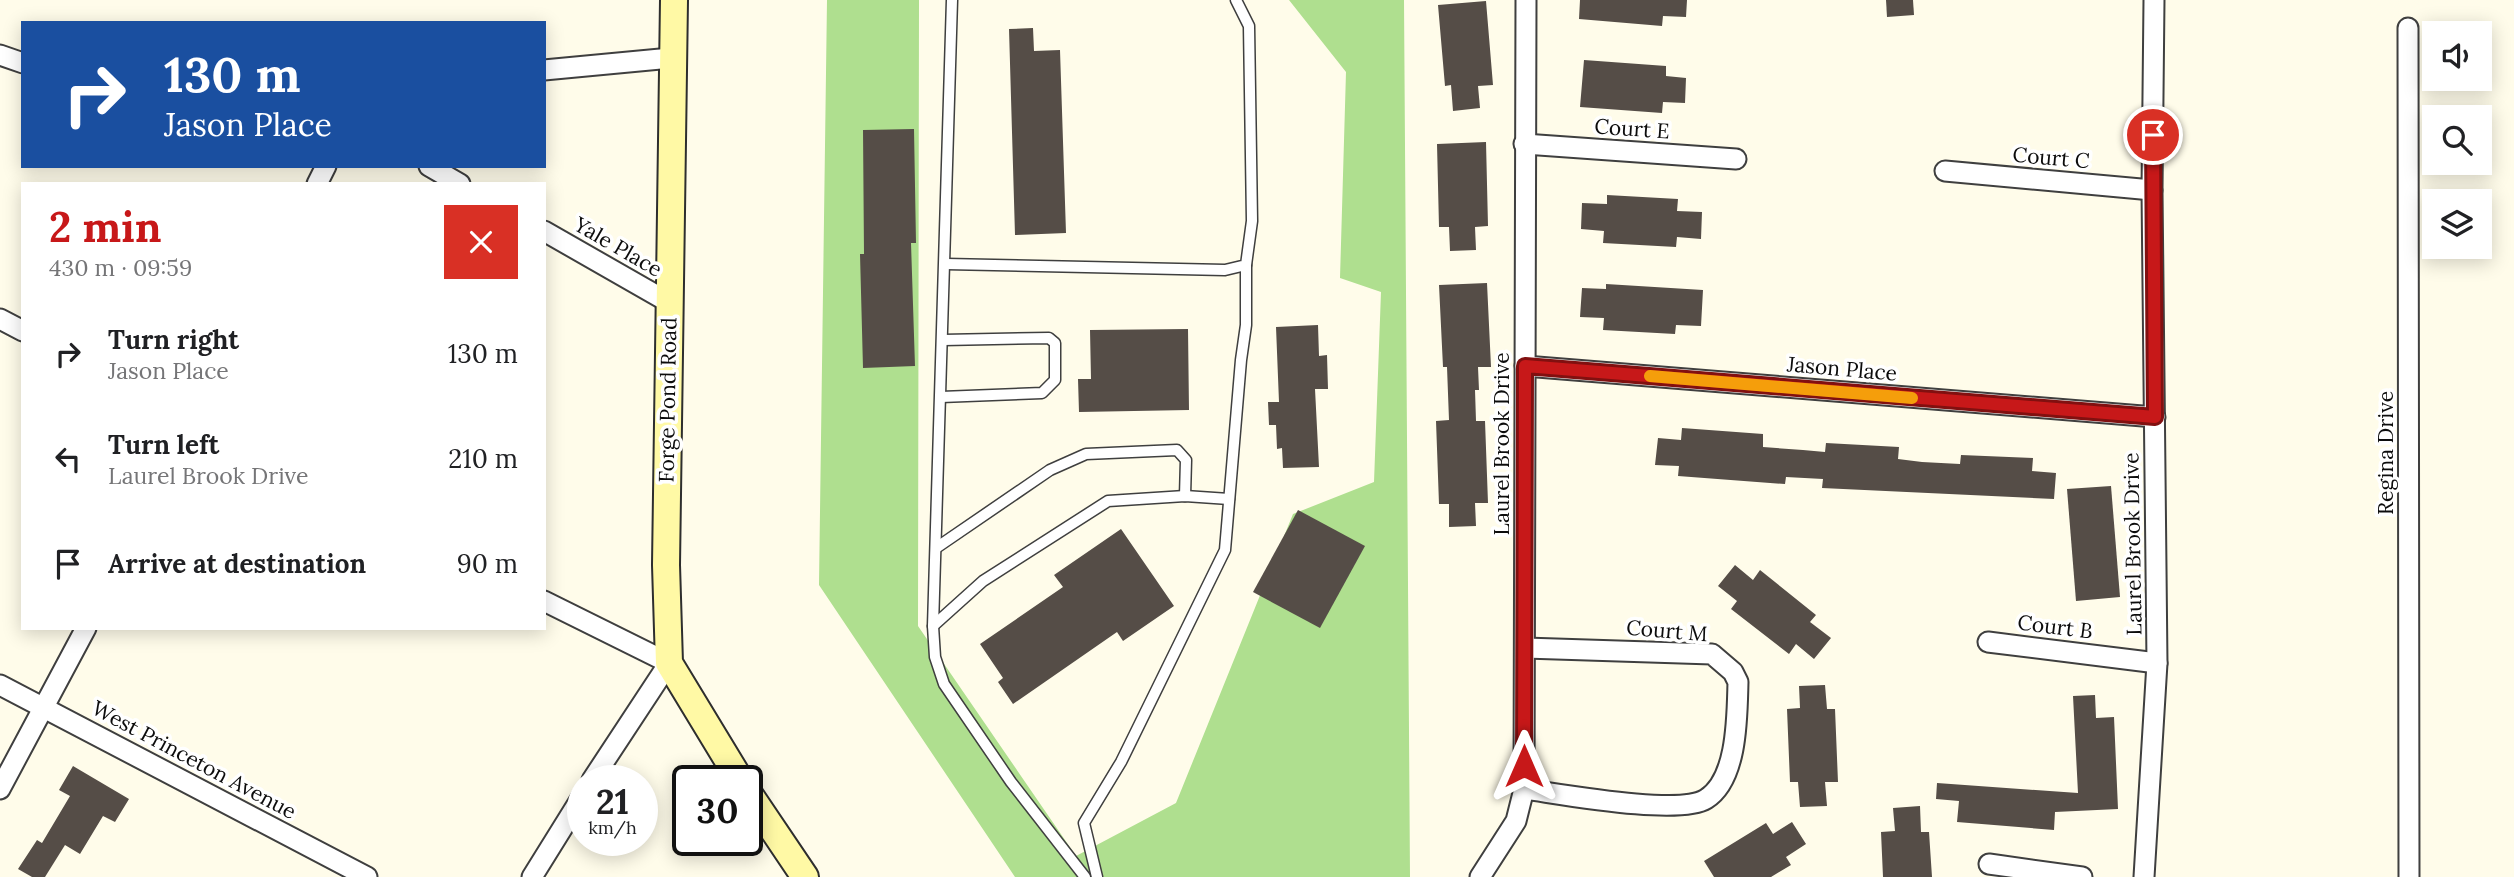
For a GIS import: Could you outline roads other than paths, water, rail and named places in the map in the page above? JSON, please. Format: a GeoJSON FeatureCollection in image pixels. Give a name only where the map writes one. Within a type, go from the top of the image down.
{"type":"FeatureCollection","features":[{"type":"Feature","properties":{"kind":"street","name":"Forge Pond Road"},"geometry":{"type":"LineString","coordinates":[[668,663],[666,565],[671,58],[674,0]]}},
{"type":"Feature","properties":{"kind":"street","name":"Laurel Brook Drive"},"geometry":{"type":"LineString","coordinates":[[1480,877],[1516,821],[1524,789],[1526,0]]}},
{"type":"Feature","properties":{"kind":"street","name":"Laurel Brook Drive"},"geometry":{"type":"LineString","coordinates":[[2144,877],[2157,663],[2152,190],[2154,0]]}},
{"type":"Feature","properties":{"kind":"street","name":"Regina Drive"},"geometry":{"type":"LineString","coordinates":[[2408,28],[2409,877]]}},
{"type":"Feature","properties":{"kind":"street"},"geometry":{"type":"LineString","coordinates":[[0,55],[21,62]]}},
{"type":"Feature","properties":{"kind":"street"},"geometry":{"type":"LineString","coordinates":[[546,70],[671,58]]}},
{"type":"Feature","properties":{"kind":"street","name":"Court E"},"geometry":{"type":"LineString","coordinates":[[1524,144],[1736,159]]}},
{"type":"Feature","properties":{"kind":"street"},"geometry":{"type":"LineString","coordinates":[[432,168],[457,182]]}},
{"type":"Feature","properties":{"kind":"street","name":"Court C"},"geometry":{"type":"LineString","coordinates":[[1945,171],[2152,190]]}},
{"type":"Feature","properties":{"kind":"street","name":"Yale Place"},"geometry":{"type":"LineString","coordinates":[[546,232],[670,303]]}},
{"type":"Feature","properties":{"kind":"street"},"geometry":{"type":"LineString","coordinates":[[0,319],[21,330]]}},
{"type":"Feature","properties":{"kind":"street","name":"Jason Place"},"geometry":{"type":"LineString","coordinates":[[1525,366],[2155,417]]}},
{"type":"Feature","properties":{"kind":"street"},"geometry":{"type":"LineString","coordinates":[[546,602],[668,663],[731,765]]}},
{"type":"Feature","properties":{"kind":"street"},"geometry":{"type":"LineString","coordinates":[[0,789],[85,630]]}},
{"type":"Feature","properties":{"kind":"street","name":"Court B"},"geometry":{"type":"LineString","coordinates":[[1988,642],[2157,663]]}},
{"type":"Feature","properties":{"kind":"street","name":"Court M"},"geometry":{"type":"LineString","coordinates":[[1524,789],[1676,807],[1706,799],[1719,786],[1732,759],[1738,692],[1733,672],[1712,654],[1525,648]]}},
{"type":"Feature","properties":{"kind":"street"},"geometry":{"type":"LineString","coordinates":[[603,765],[668,663]]}},
{"type":"Feature","properties":{"kind":"street","name":"West Princeton Avenue"},"geometry":{"type":"LineString","coordinates":[[0,685],[367,877]]}},
{"type":"Feature","properties":{"kind":"street"},"geometry":{"type":"LineString","coordinates":[[763,815],[805,877]]}},
{"type":"Feature","properties":{"kind":"street"},"geometry":{"type":"LineString","coordinates":[[532,877],[567,821]]}},
{"type":"Feature","properties":{"kind":"street"},"geometry":{"type":"LineString","coordinates":[[1989,864],[2082,877]]}},
{"type":"Feature","properties":{"kind":"lane"},"geometry":{"type":"LineString","coordinates":[[952,0],[933,626],[935,657],[944,684],[1011,782],[1085,877]]}},
{"type":"Feature","properties":{"kind":"lane"},"geometry":{"type":"LineString","coordinates":[[1097,877],[1084,822],[1121,762],[1225,550],[1246,326],[1246,265],[1252,221],[1249,26],[1236,0]]}},
{"type":"Feature","properties":{"kind":"lane"},"geometry":{"type":"LineString","coordinates":[[946,264],[1225,270],[1246,265]]}},
{"type":"Feature","properties":{"kind":"lane"},"geometry":{"type":"LineString","coordinates":[[941,397],[1042,393],[1055,380],[1055,342],[1049,338],[943,340]]}},
{"type":"Feature","properties":{"kind":"lane"},"geometry":{"type":"LineString","coordinates":[[936,548],[1050,471],[1086,454],[1177,450],[1186,460],[1185,496]]}},
{"type":"Feature","properties":{"kind":"lane"},"geometry":{"type":"LineString","coordinates":[[933,626],[983,581],[1108,501],[1185,496],[1229,499]]}}]}
